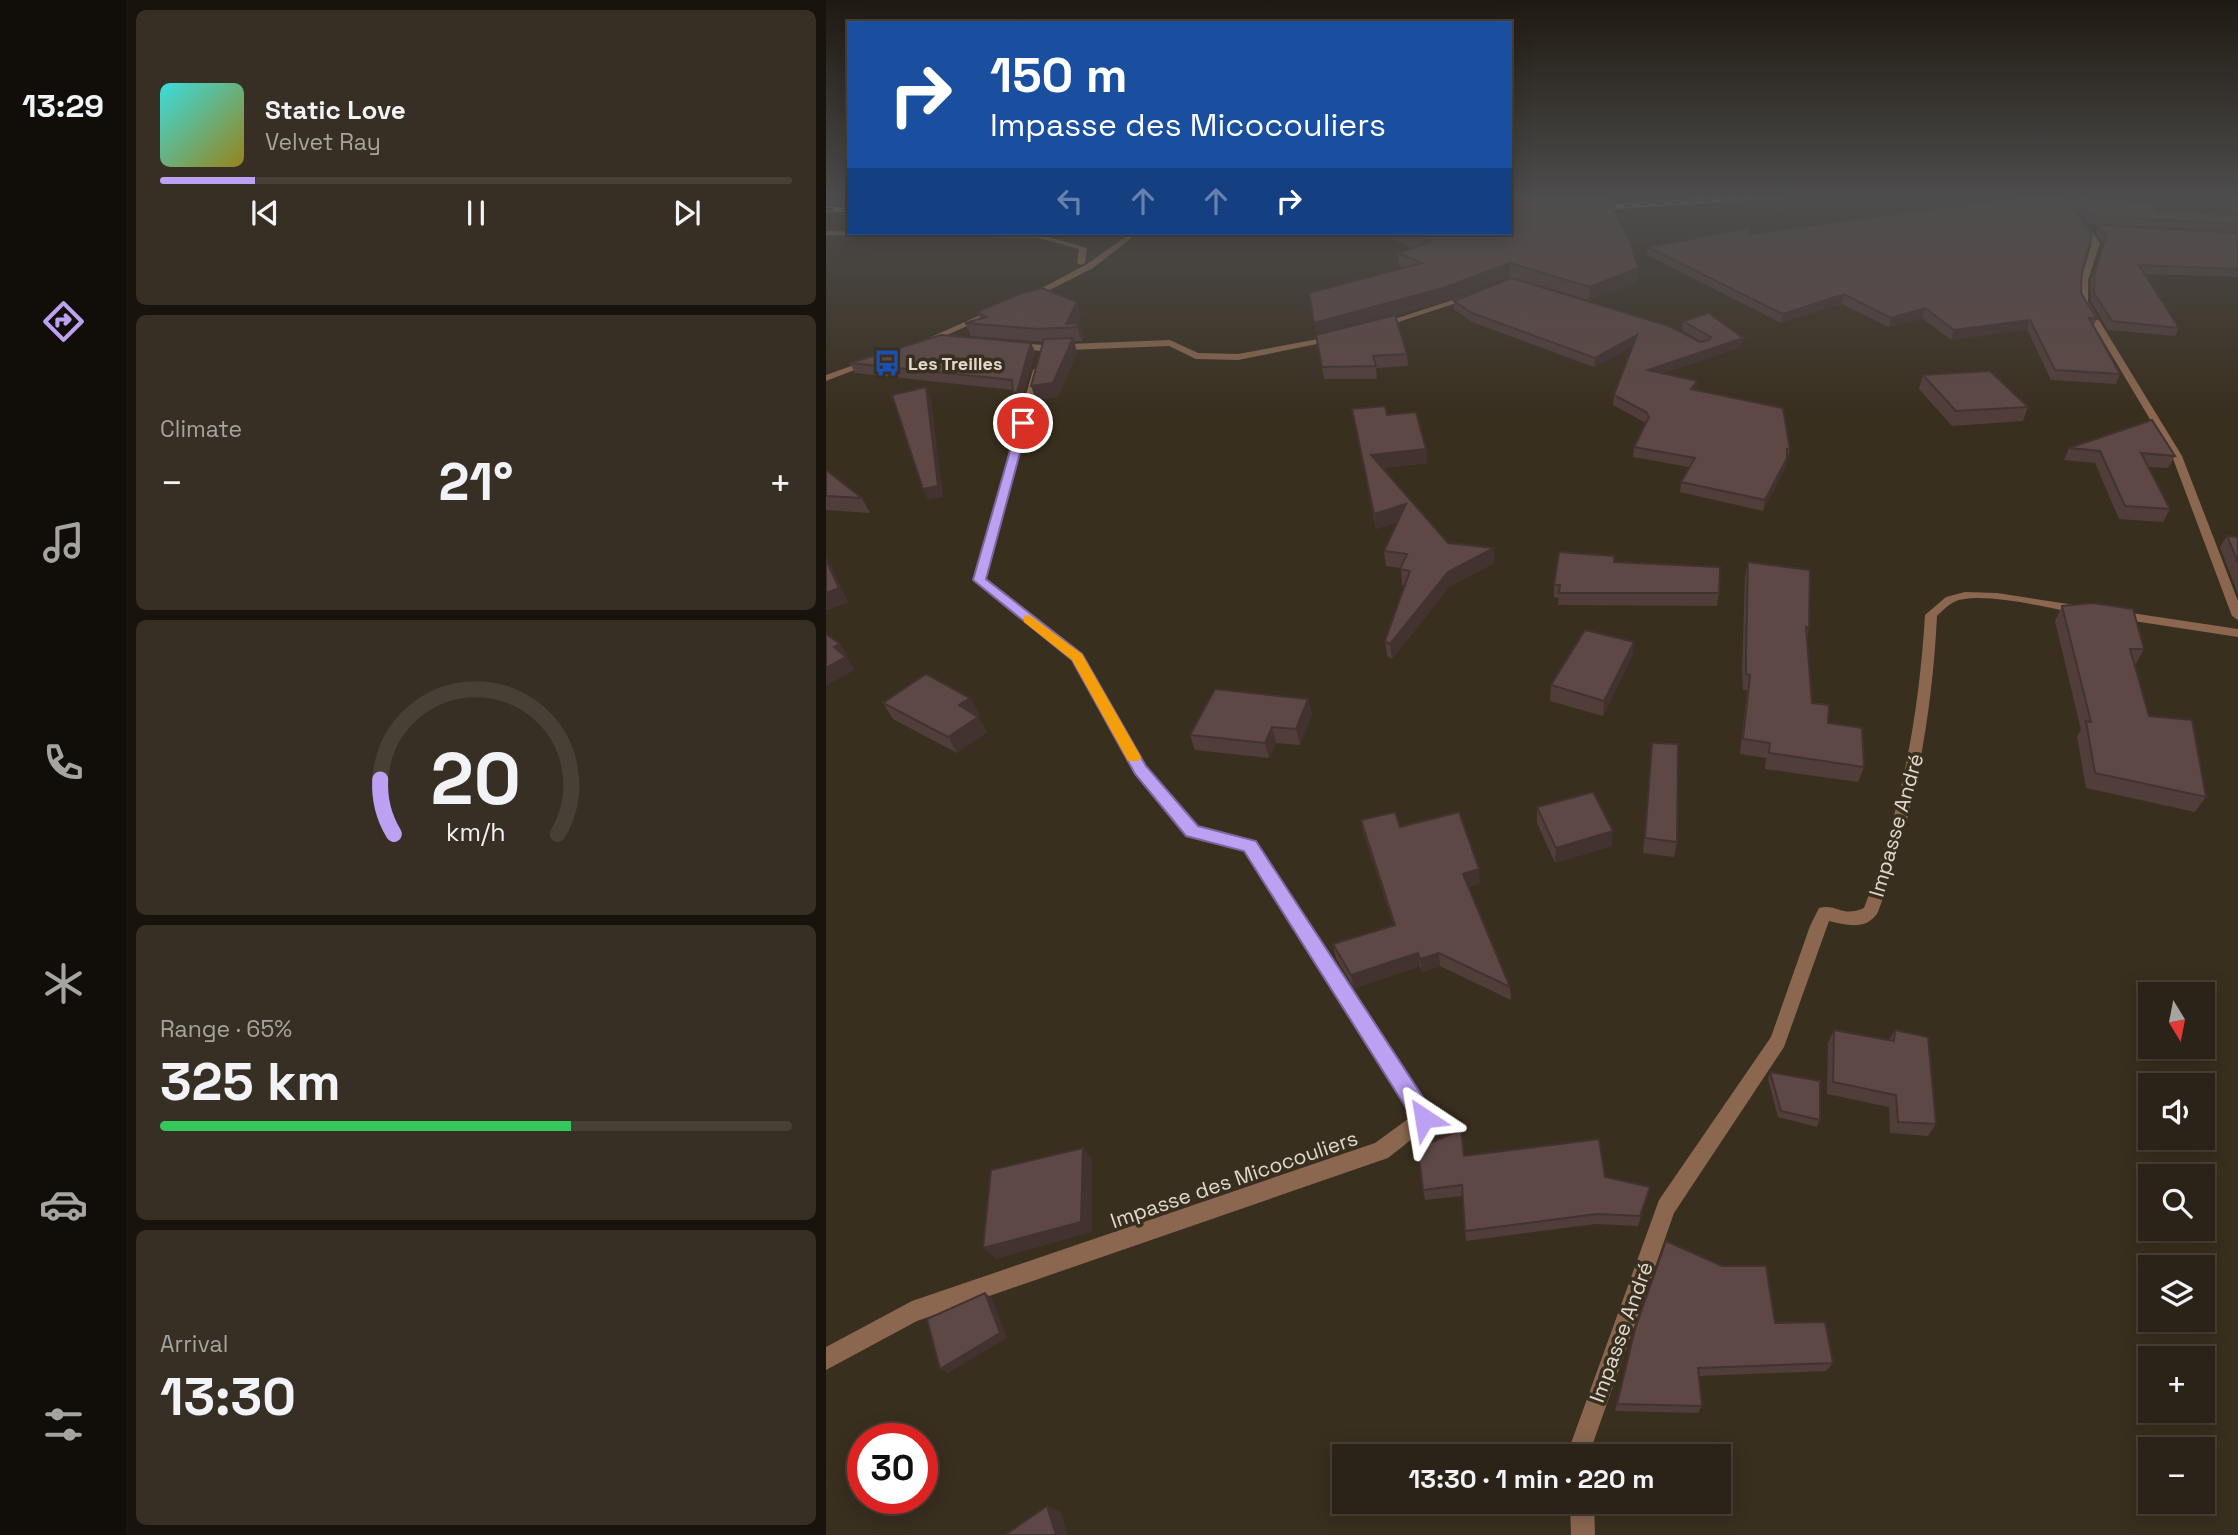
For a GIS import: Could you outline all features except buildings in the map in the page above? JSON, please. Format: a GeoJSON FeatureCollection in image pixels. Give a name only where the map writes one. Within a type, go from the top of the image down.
{"type":"FeatureCollection","features":[{"type":"Feature","properties":{"kind":"street"},"geometry":{"type":"LineString","coordinates":[[1016,303],[1089,267]]}},
{"type":"Feature","properties":{"kind":"street"},"geometry":{"type":"LineString","coordinates":[[2090,267],[2081,285],[2084,302],[2177,456],[2238,616]]}},
{"type":"Feature","properties":{"kind":"street"},"geometry":{"type":"LineString","coordinates":[[1369,328],[1448,306],[1486,291]]}},
{"type":"Feature","properties":{"kind":"street"},"geometry":{"type":"LineString","coordinates":[[912,346],[1004,308]]}},
{"type":"Feature","properties":{"kind":"street"},"geometry":{"type":"LineString","coordinates":[[1008,345],[1043,348],[1170,343],[1196,356],[1238,357],[1343,336]]}},
{"type":"Feature","properties":{"kind":"street"},"geometry":{"type":"LineString","coordinates":[[934,338],[960,340]]}},
{"type":"Feature","properties":{"kind":"street","name":"Impasse des Micocouliers"},"geometry":{"type":"LineString","coordinates":[[826,1359],[912,1312],[1381,1151],[1424,1118],[1250,845],[1192,831],[1140,770],[1077,657],[979,580],[1043,348]]}},
{"type":"Feature","properties":{"kind":"street"},"geometry":{"type":"LineString","coordinates":[[826,378],[877,359]]}},
{"type":"Feature","properties":{"kind":"street","name":"Impasse André"},"geometry":{"type":"LineString","coordinates":[[1582,1444],[1666,1207],[1778,1041],[1825,913],[1853,920],[1870,912],[1879,892],[1919,747],[1931,615],[1942,604],[1956,597],[1976,595],[2238,633]]}},
{"type":"Feature","properties":{"kind":"street"},"geometry":{"type":"LineString","coordinates":[[1582,1514],[1583,1535]]}},
{"type":"Feature","properties":{"kind":"slow traffic"},"geometry":{"type":"LineString","coordinates":[[1029,619],[1077,657],[1133,757]]}},
{"type":"Feature","properties":{"kind":"place","name":"Les Treilles"},"geometry":{"type":"Point","coordinates":[887,363]}},
{"type":"Feature","properties":{"kind":"route"},"geometry":{"type":"LineString","coordinates":[[1023,423],[979,580],[1077,657],[1140,770],[1192,831],[1250,845],[1424,1118]]}}]}
